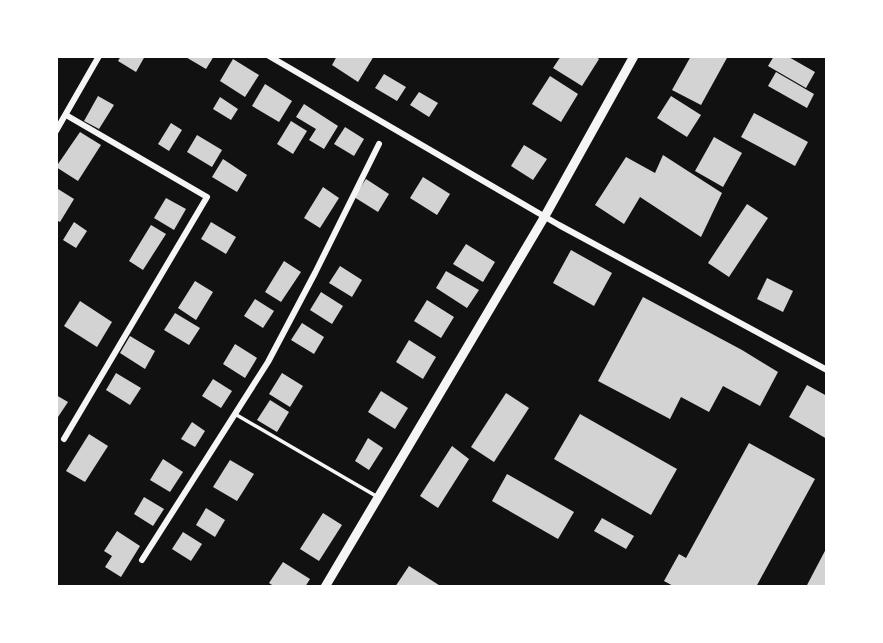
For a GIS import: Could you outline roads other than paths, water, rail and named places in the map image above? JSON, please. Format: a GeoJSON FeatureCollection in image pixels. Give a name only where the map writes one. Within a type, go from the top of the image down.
{"type":"FeatureCollection","features":[{"type":"Feature","properties":{"kind":"main road"},"geometry":{"type":"LineString","coordinates":[[324,587],[545,216],[634,56]]}},
{"type":"Feature","properties":{"kind":"street"},"geometry":{"type":"LineString","coordinates":[[56,131],[99,56]]}},
{"type":"Feature","properties":{"kind":"street"},"geometry":{"type":"LineString","coordinates":[[269,56],[545,216],[827,370]]}},
{"type":"Feature","properties":{"kind":"street"},"geometry":{"type":"LineString","coordinates":[[64,439],[207,197],[66,115]]}},
{"type":"Feature","properties":{"kind":"street"},"geometry":{"type":"LineString","coordinates":[[142,560],[274,351],[379,144]]}},
{"type":"Feature","properties":{"kind":"lane"},"geometry":{"type":"LineString","coordinates":[[235,414],[378,497]]}}]}
